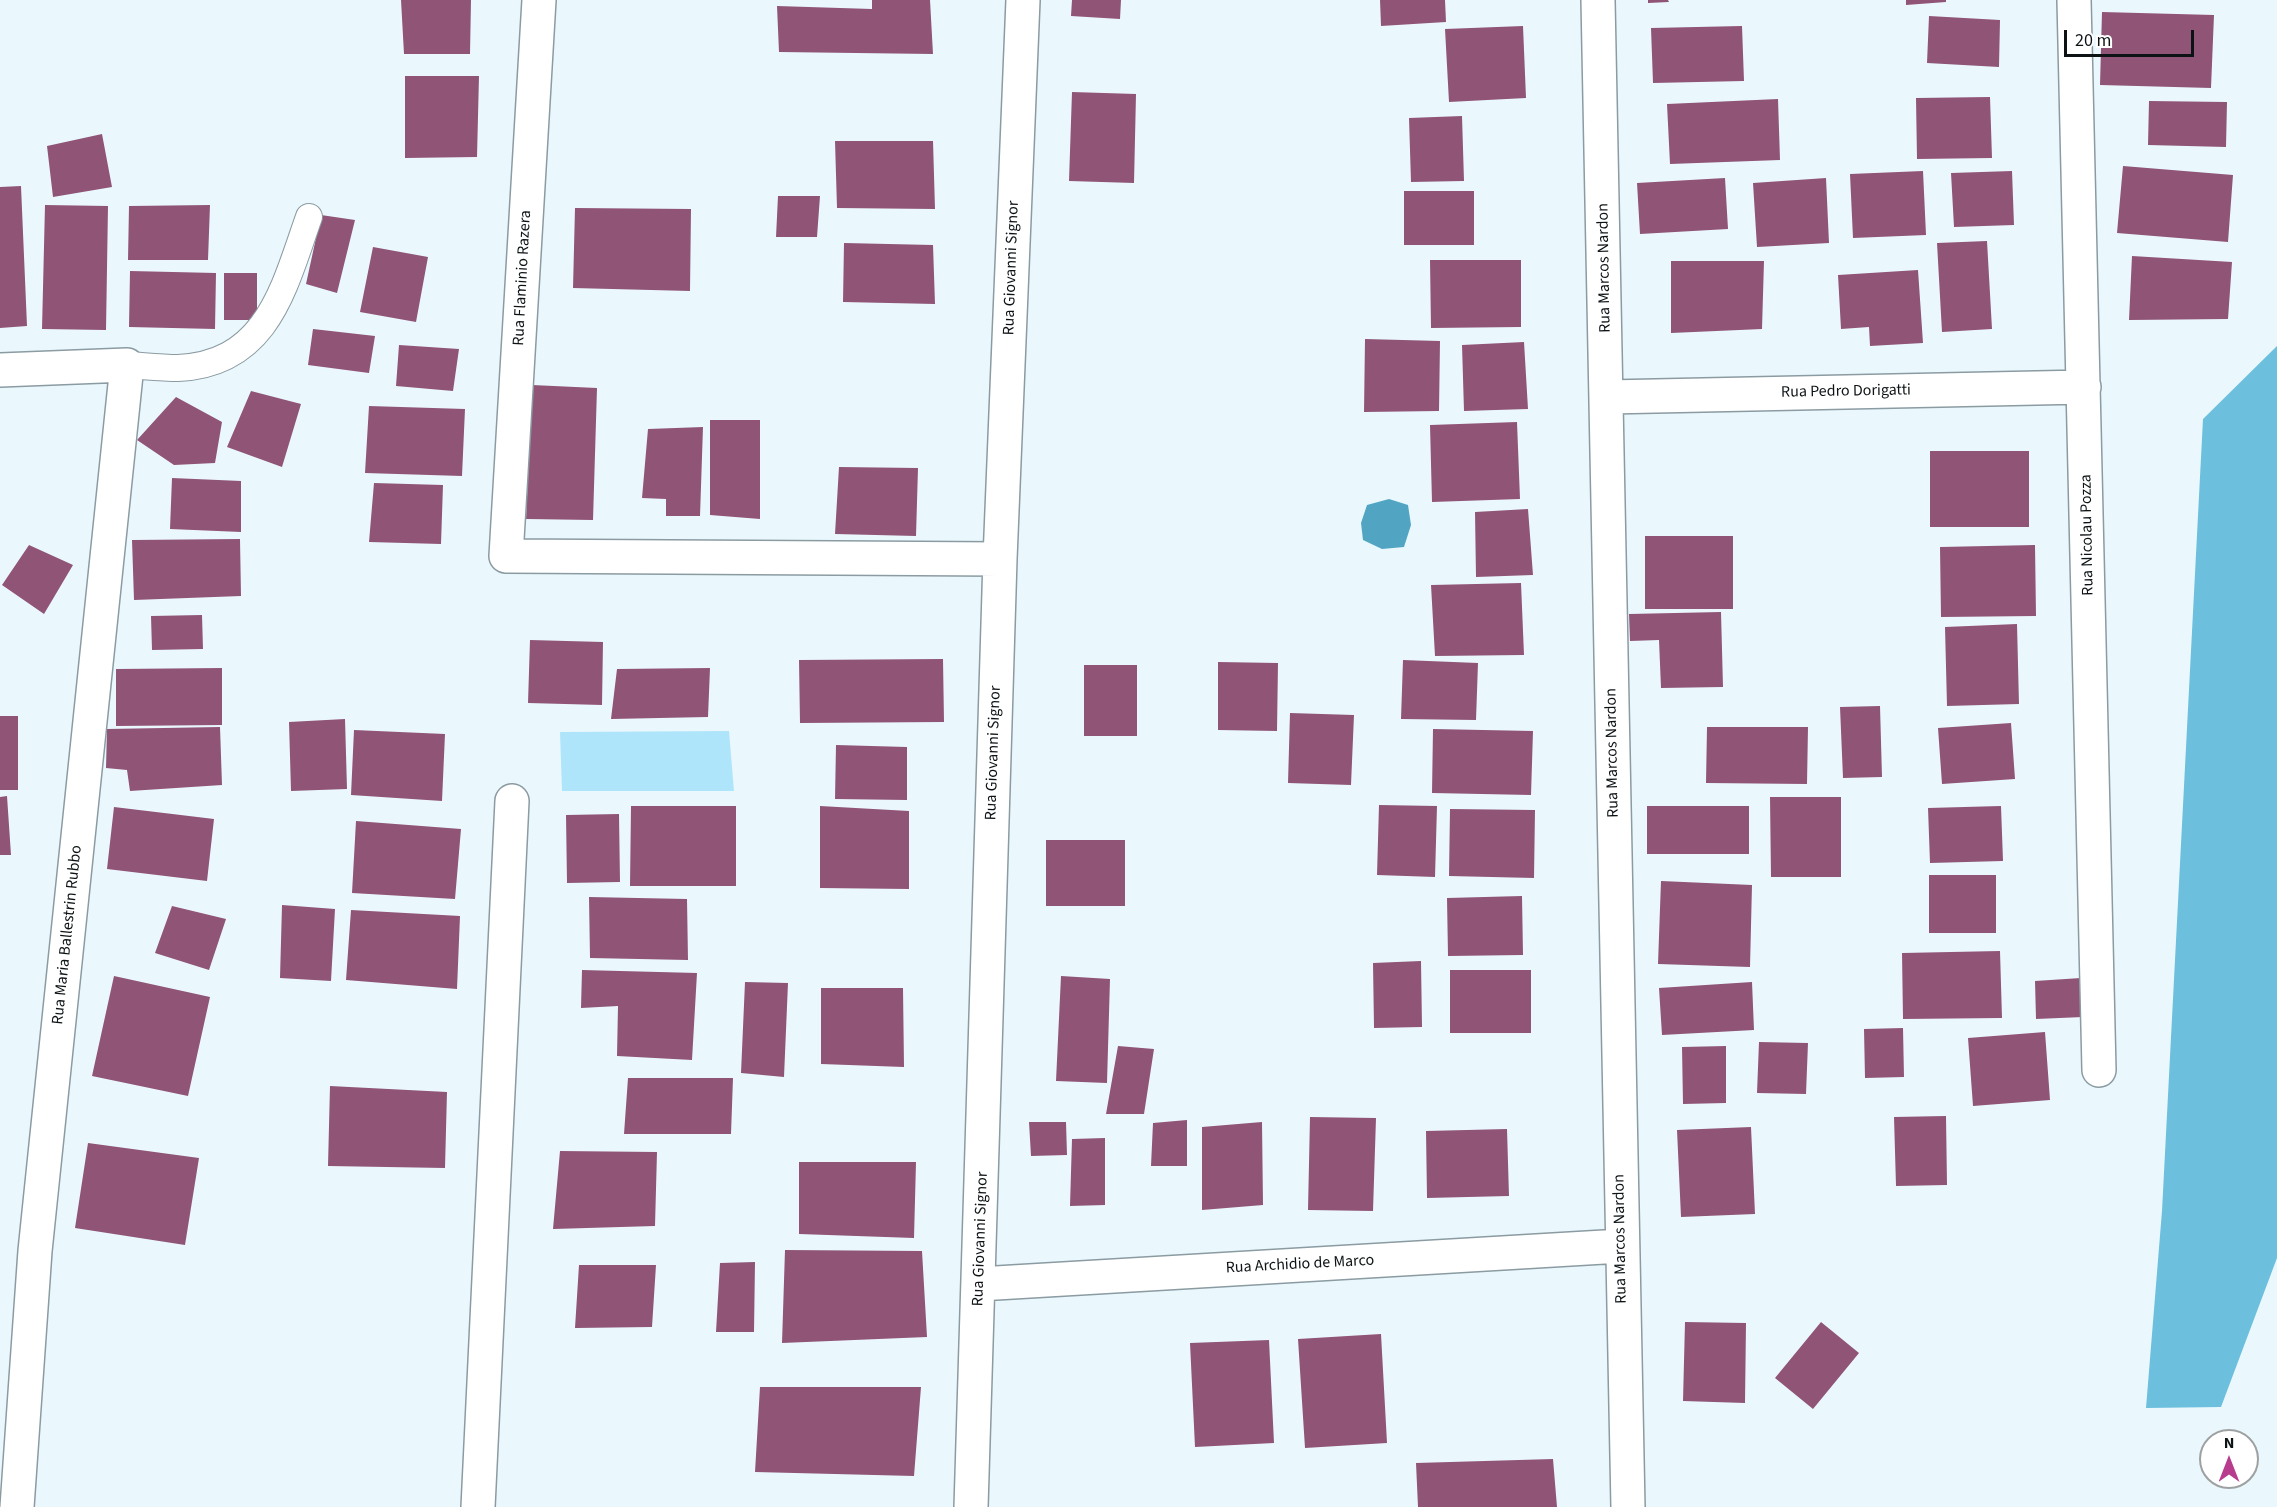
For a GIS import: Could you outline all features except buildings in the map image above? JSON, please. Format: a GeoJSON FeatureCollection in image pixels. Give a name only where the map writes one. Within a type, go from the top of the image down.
{"type":"FeatureCollection","features":[{"type":"Feature","properties":{"kind":"street","name":"Rua Flaminio Razera"},"geometry":{"type":"LineString","coordinates":[[539,0],[506,556],[1000,559]]}},
{"type":"Feature","properties":{"kind":"street","name":"Rua Giovanni Signor"},"geometry":{"type":"LineString","coordinates":[[971,1507],[980,1284],[1000,559],[1023,0]]}},
{"type":"Feature","properties":{"kind":"street","name":"Rua Marcos Nardon"},"geometry":{"type":"LineString","coordinates":[[1598,0],[1608,397],[1621,1246],[1628,1507]]}},
{"type":"Feature","properties":{"kind":"street","name":"Rua Nicolau Pozza"},"geometry":{"type":"LineString","coordinates":[[2074,0],[2099,1070]]}},
{"type":"Feature","properties":{"kind":"street"},"geometry":{"type":"LineString","coordinates":[[0,370],[127,365]]}},
{"type":"Feature","properties":{"kind":"street","name":"Rua Maria Ballestrin Rubbo"},"geometry":{"type":"LineString","coordinates":[[17,1507],[36,1251],[127,365]]}},
{"type":"Feature","properties":{"kind":"street","name":"Rua Pedro Dorigatti"},"geometry":{"type":"LineString","coordinates":[[1608,397],[2084,387]]}},
{"type":"Feature","properties":{"kind":"street"},"geometry":{"type":"LineString","coordinates":[[478,1507],[512,801]]}},
{"type":"Feature","properties":{"kind":"street","name":"Rua Archidio de Marco"},"geometry":{"type":"LineString","coordinates":[[980,1284],[1621,1246]]}},
{"type":"Feature","properties":{"kind":"lane"},"geometry":{"type":"LineString","coordinates":[[127,365],[179,368],[214,360],[239,349],[258,333],[275,308],[309,217]]}},
{"type":"Feature","properties":{"kind":"shaded area"},"geometry":{"type":"Polygon","coordinates":[[[2277,346],[2277,1258],[2221,1407],[2146,1408],[2162,1211],[2203,419],[2277,346]]]}},
{"type":"Feature","properties":{"kind":"shaded area"},"geometry":{"type":"Polygon","coordinates":[[[1389,499],[1408,505],[1411,525],[1404,547],[1382,549],[1363,540],[1361,523],[1367,505],[1389,499]]]}},
{"type":"Feature","properties":{"kind":"shaded area"},"geometry":{"type":"Polygon","coordinates":[[[729,731],[734,791],[562,791],[560,732],[729,731]]]}}]}
